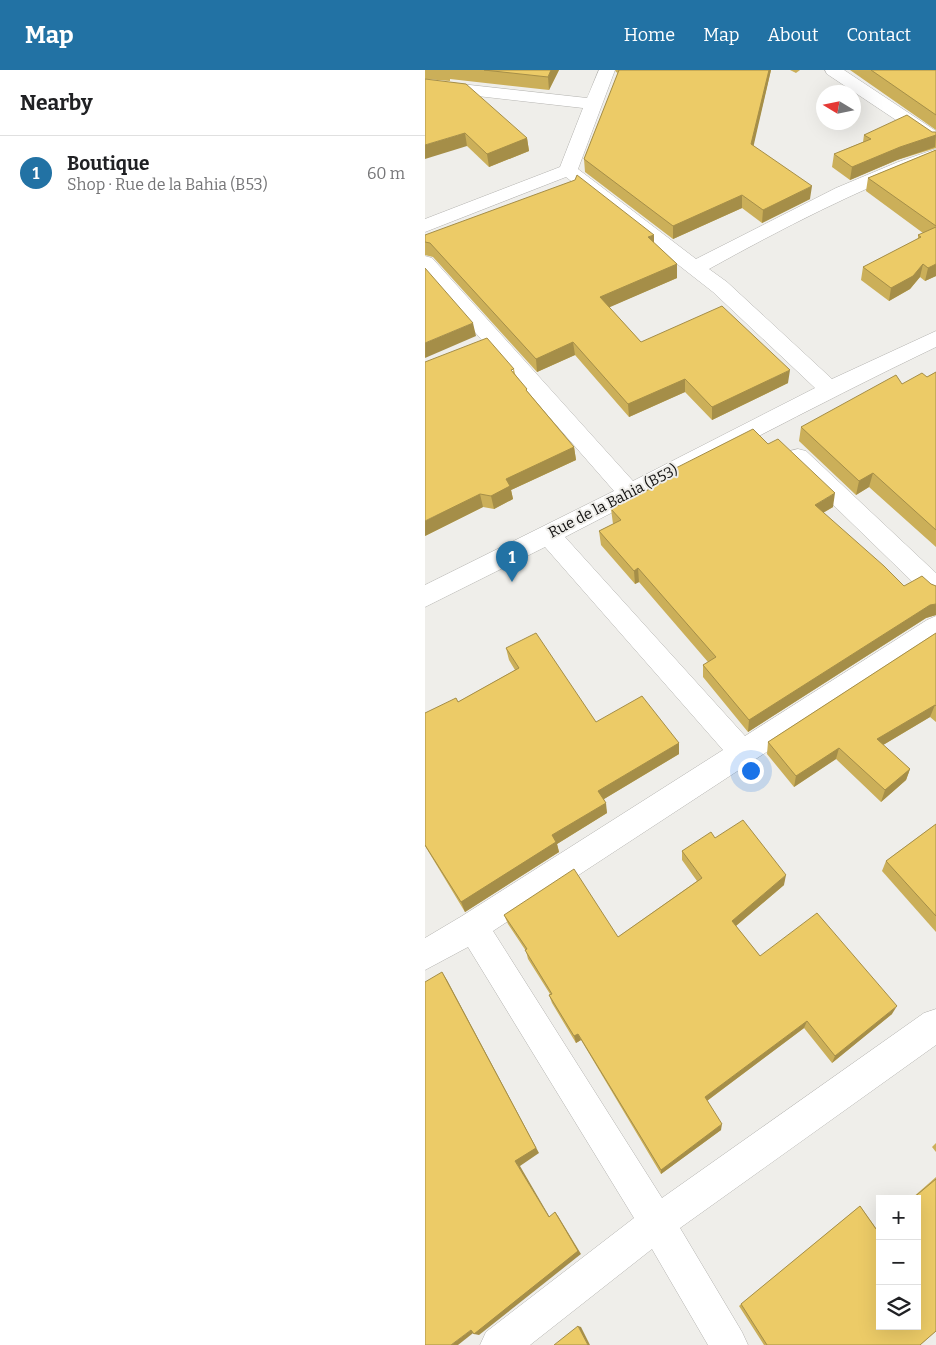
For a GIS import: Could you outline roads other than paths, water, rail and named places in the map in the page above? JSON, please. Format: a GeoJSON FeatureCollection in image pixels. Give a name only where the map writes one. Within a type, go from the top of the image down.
{"type":"FeatureCollection","features":[{"type":"Feature","properties":{"kind":"street"},"geometry":{"type":"LineString","coordinates":[[425,226],[568,170],[607,70]]}},
{"type":"Feature","properties":{"kind":"street"},"geometry":{"type":"LineString","coordinates":[[833,70],[936,139]]}},
{"type":"Feature","properties":{"kind":"street"},"geometry":{"type":"LineString","coordinates":[[425,85],[593,104]]}},
{"type":"Feature","properties":{"kind":"street"},"geometry":{"type":"LineString","coordinates":[[695,268],[818,202],[898,167],[936,154]]}},
{"type":"Feature","properties":{"kind":"street"},"geometry":{"type":"LineString","coordinates":[[568,170],[719,288],[830,389]]}},
{"type":"Feature","properties":{"kind":"street"},"geometry":{"type":"LineString","coordinates":[[425,262],[484,343],[630,493]]}},
{"type":"Feature","properties":{"kind":"street","name":"Rue de la Bahia (B53)"},"geometry":{"type":"LineString","coordinates":[[425,597],[764,425],[830,389],[936,338]]}},
{"type":"Feature","properties":{"kind":"street"},"geometry":{"type":"LineString","coordinates":[[764,425],[936,589]]}},
{"type":"Feature","properties":{"kind":"street"},"geometry":{"type":"LineString","coordinates":[[548,534],[743,753]]}},
{"type":"Feature","properties":{"kind":"street"},"geometry":{"type":"LineString","coordinates":[[425,955],[473,927],[936,627]]}},
{"type":"Feature","properties":{"kind":"street"},"geometry":{"type":"LineString","coordinates":[[473,927],[657,1223],[729,1345]]}},
{"type":"Feature","properties":{"kind":"street"},"geometry":{"type":"LineString","coordinates":[[499,1345],[657,1223],[936,1025]]}},
{"type":"Feature","properties":{"kind":"place","name":"Boutique"},"geometry":{"type":"Point","coordinates":[512,582]}}]}
